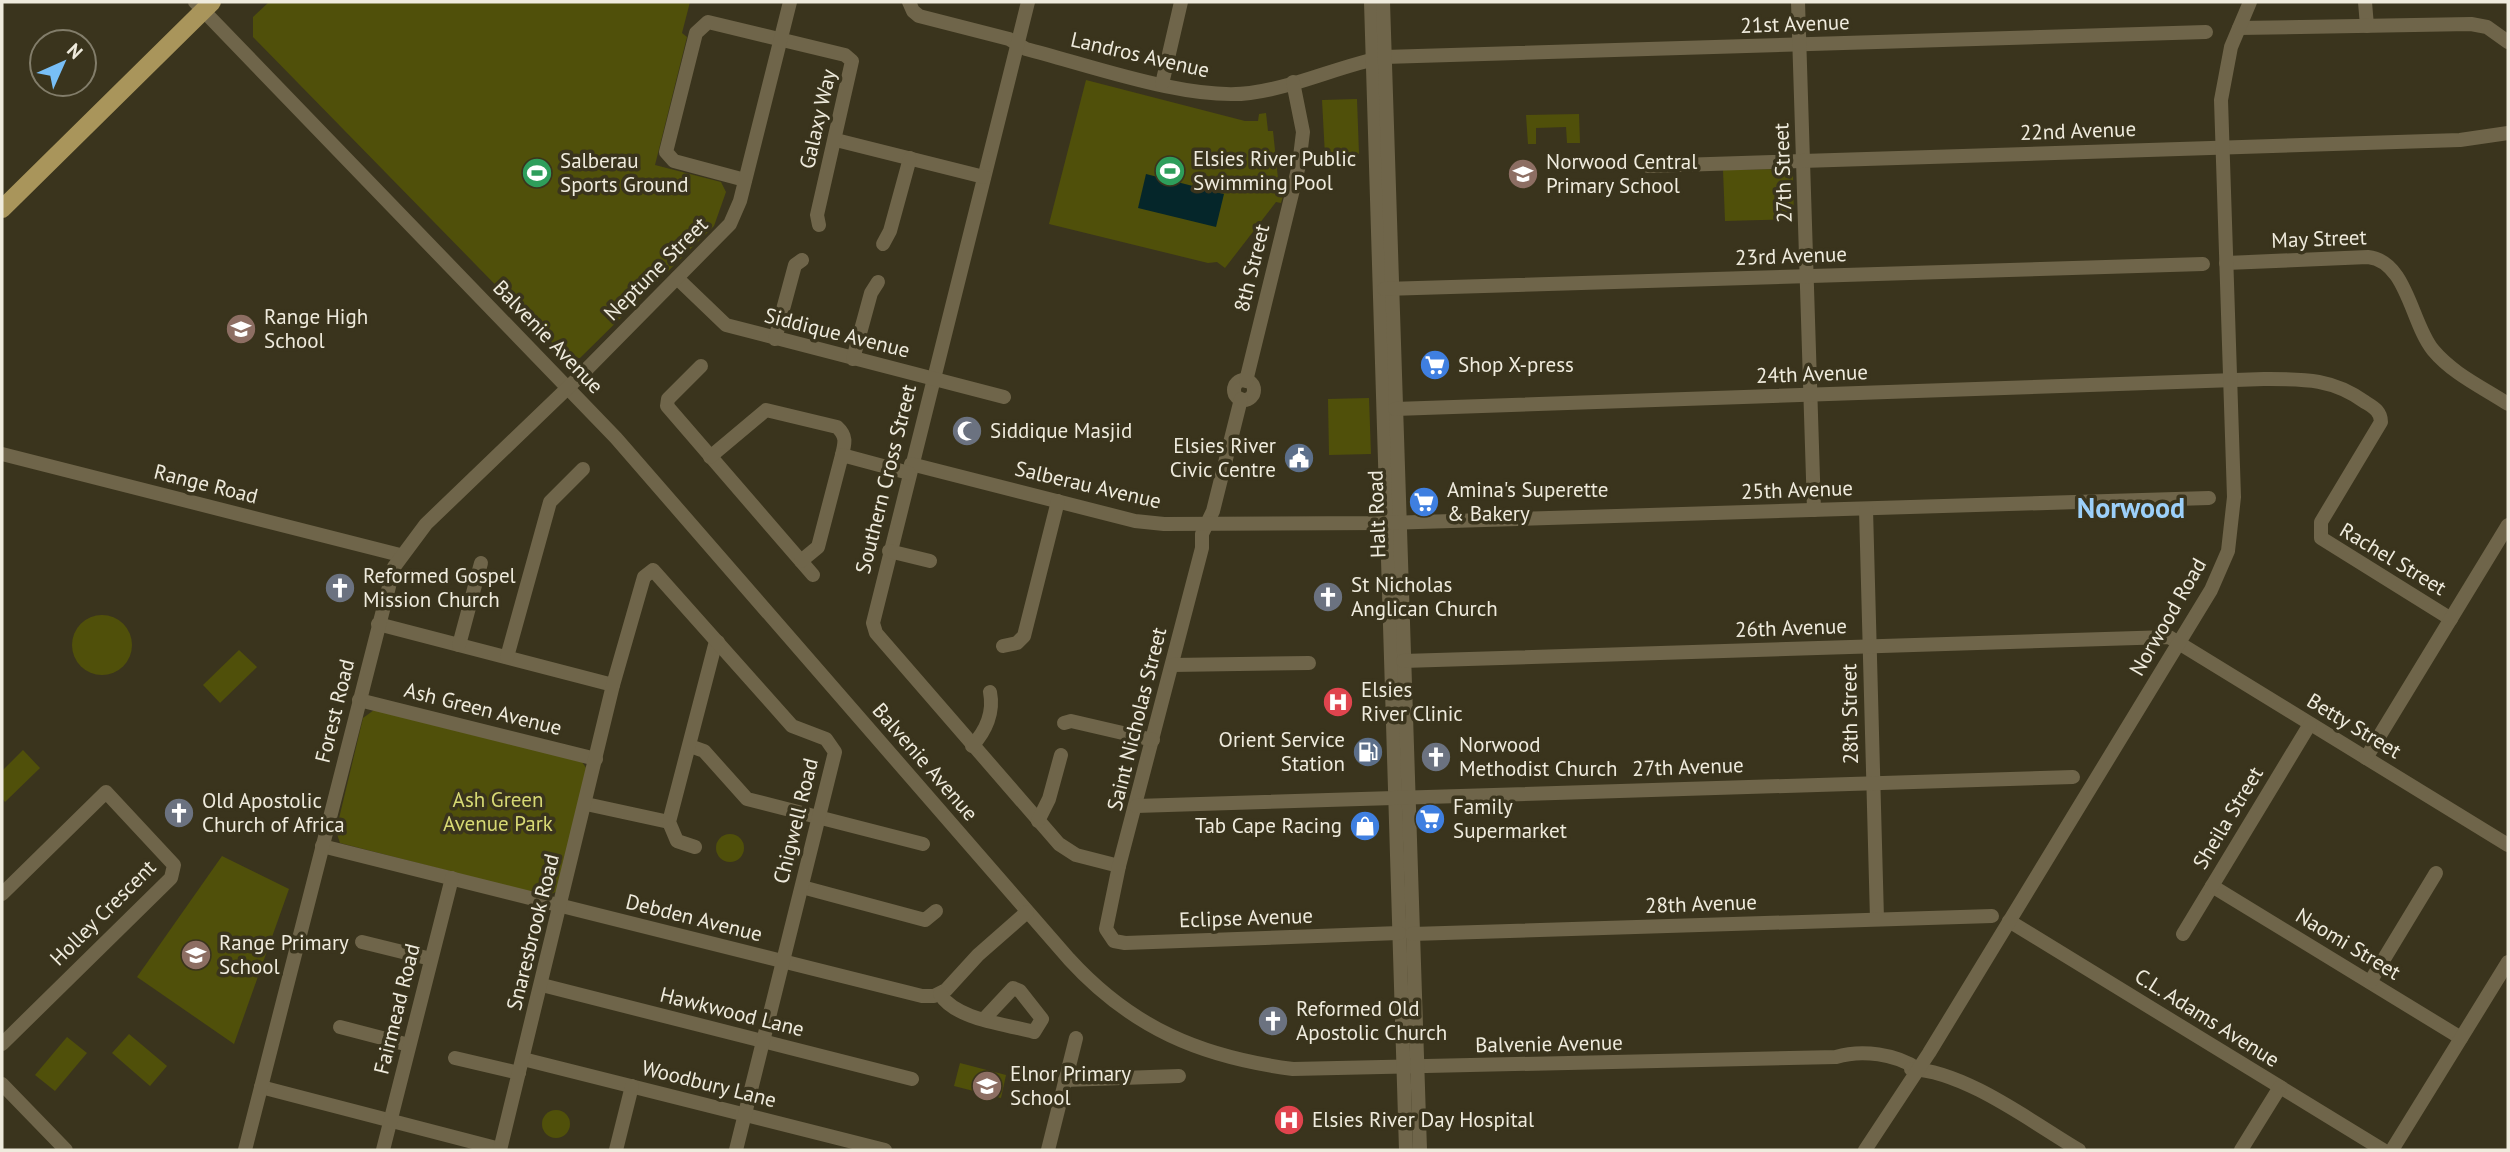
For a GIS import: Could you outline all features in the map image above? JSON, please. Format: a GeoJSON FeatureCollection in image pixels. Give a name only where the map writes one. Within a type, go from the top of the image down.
{"type":"FeatureCollection","features":[{"type":"Feature","properties":{"kind":"main road"},"geometry":{"type":"LineString","coordinates":[[2,209],[203,5]]}},
{"type":"Feature","properties":{"kind":"street","name":"Neptune Street"},"geometry":{"type":"LineString","coordinates":[[567,387],[730,224],[745,180],[790,2]]}},
{"type":"Feature","properties":{"kind":"street","name":"Landros Avenue"},"geometry":{"type":"LineString","coordinates":[[909,2],[919,16],[1009,39],[1026,49],[1193,92],[1236,94],[1293,82],[1378,58]]}},
{"type":"Feature","properties":{"kind":"street","name":"Southern Cross Street"},"geometry":{"type":"LineString","coordinates":[[1028,2],[873,623],[876,633],[972,746],[1067,850],[1119,866]]}},
{"type":"Feature","properties":{"kind":"street"},"geometry":{"type":"LineString","coordinates":[[1162,84],[1181,2]]}},
{"type":"Feature","properties":{"kind":"street","name":"Halt Road"},"geometry":{"type":"LineString","coordinates":[[1370,2],[1378,58],[1411,1068],[1420,1150]]}},
{"type":"Feature","properties":{"kind":"street","name":"Halt Road"},"geometry":{"type":"LineString","coordinates":[[1378,58],[1383,2]]}},
{"type":"Feature","properties":{"kind":"street","name":"27th Street"},"geometry":{"type":"LineString","coordinates":[[1798,2],[1814,510]]}},
{"type":"Feature","properties":{"kind":"street","name":"Norwood Road"},"geometry":{"type":"LineString","coordinates":[[1865,1150],[1904,1087],[1919,1069],[2216,581],[2230,541],[2234,497],[2223,146],[2224,78],[2250,2]]}},
{"type":"Feature","properties":{"kind":"street"},"geometry":{"type":"LineString","coordinates":[[2365,2],[2367,26]]}},
{"type":"Feature","properties":{"kind":"street","name":"Balvenie Avenue"},"geometry":{"type":"LineString","coordinates":[[203,5],[616,438],[1027,912],[1083,975],[1116,1004],[1191,1046],[1252,1064],[1293,1069],[1836,1058],[1858,1054],[1888,1056],[1902,1059],[1919,1069],[1990,1098],[2079,1150]]}},
{"type":"Feature","properties":{"kind":"street","name":"Galaxy Way"},"geometry":{"type":"LineString","coordinates":[[745,180],[674,161],[667,155],[666,147],[696,33],[701,25],[712,22],[845,55],[852,61],[817,215],[819,225]]}},
{"type":"Feature","properties":{"kind":"street"},"geometry":{"type":"LineString","coordinates":[[2239,28],[2471,24],[2487,27],[2508,42]]}},
{"type":"Feature","properties":{"kind":"street","name":"21st Avenue"},"geometry":{"type":"LineString","coordinates":[[1378,58],[2206,32]]}},
{"type":"Feature","properties":{"kind":"street","name":"8th Street"},"geometry":{"type":"LineString","coordinates":[[1206,524],[1241,399],[1234,389],[1239,381],[1246,380],[1299,165],[1303,132],[1293,82]]}},
{"type":"Feature","properties":{"kind":"street","name":"22nd Avenue"},"geometry":{"type":"LineString","coordinates":[[1648,166],[2460,140],[2508,134]]}},
{"type":"Feature","properties":{"kind":"street"},"geometry":{"type":"LineString","coordinates":[[836,140],[984,177]]}},
{"type":"Feature","properties":{"kind":"street"},"geometry":{"type":"LineString","coordinates":[[883,244],[890,231],[910,158]]}},
{"type":"Feature","properties":{"kind":"street","name":"May Street"},"geometry":{"type":"LineString","coordinates":[[2226,263],[2368,257],[2382,260],[2395,272],[2431,348],[2456,372],[2508,404]]}},
{"type":"Feature","properties":{"kind":"street"},"geometry":{"type":"LineString","coordinates":[[775,339],[795,265],[802,260]]}},
{"type":"Feature","properties":{"kind":"street","name":"23rd Avenue"},"geometry":{"type":"LineString","coordinates":[[1385,289],[2203,264]]}},
{"type":"Feature","properties":{"kind":"street","name":"Siddique Avenue"},"geometry":{"type":"LineString","coordinates":[[677,278],[726,325],[1004,397]]}},
{"type":"Feature","properties":{"kind":"street"},"geometry":{"type":"LineString","coordinates":[[853,359],[871,293],[878,282]]}},
{"type":"Feature","properties":{"kind":"street","name":"Halt Road"},"geometry":{"type":"LineString","coordinates":[[1385,289],[1395,409],[1392,523],[1403,661],[1401,798]]}},
{"type":"Feature","properties":{"kind":"street"},"geometry":{"type":"LineString","coordinates":[[701,366],[668,399],[667,406],[813,575]]}},
{"type":"Feature","properties":{"kind":"street","name":"24th Avenue"},"geometry":{"type":"LineString","coordinates":[[1395,409],[2230,380]]}},
{"type":"Feature","properties":{"kind":"street","name":"Rachel Street"},"geometry":{"type":"LineString","coordinates":[[2230,380],[2324,381],[2344,388],[2379,413],[2379,428],[2321,522],[2319,534],[2330,546],[2451,619]]}},
{"type":"Feature","properties":{"kind":"street","name":"Forest Road"},"geometry":{"type":"LineString","coordinates":[[245,1150],[392,572],[400,555],[426,524],[567,387]]}},
{"type":"Feature","properties":{"kind":"street"},"geometry":{"type":"LineString","coordinates":[[710,457],[766,410],[837,427],[844,433],[842,455],[818,547],[801,561]]}},
{"type":"Feature","properties":{"kind":"street","name":"Range Road"},"geometry":{"type":"LineString","coordinates":[[2,454],[400,555]]}},
{"type":"Feature","properties":{"kind":"street","name":"Salberau Avenue"},"geometry":{"type":"LineString","coordinates":[[842,455],[1149,523],[1392,523]]}},
{"type":"Feature","properties":{"kind":"street"},"geometry":{"type":"LineString","coordinates":[[507,657],[550,502],[583,469]]}},
{"type":"Feature","properties":{"kind":"street","name":"25th Avenue"},"geometry":{"type":"LineString","coordinates":[[1392,523],[2209,498]]}},
{"type":"Feature","properties":{"kind":"street"},"geometry":{"type":"LineString","coordinates":[[1003,646],[1017,643],[1024,636],[1058,501]]}},
{"type":"Feature","properties":{"kind":"street","name":"28th Street"},"geometry":{"type":"LineString","coordinates":[[1866,509],[1877,919]]}},
{"type":"Feature","properties":{"kind":"street","name":"Saint Nicholas Street"},"geometry":{"type":"LineString","coordinates":[[1105,924],[1206,524]]}},
{"type":"Feature","properties":{"kind":"street"},"geometry":{"type":"LineString","coordinates":[[2366,758],[2508,525]]}},
{"type":"Feature","properties":{"kind":"street"},"geometry":{"type":"LineString","coordinates":[[889,551],[930,561]]}},
{"type":"Feature","properties":{"kind":"street"},"geometry":{"type":"LineString","coordinates":[[459,645],[481,563]]}},
{"type":"Feature","properties":{"kind":"street","name":"Snaresbrook Road"},"geometry":{"type":"LineString","coordinates":[[500,1150],[562,906],[613,685],[644,577],[650,571],[657,572]]}},
{"type":"Feature","properties":{"kind":"street","name":"Chigwell Road"},"geometry":{"type":"LineString","coordinates":[[657,572],[794,728],[823,737],[832,745],[835,756],[736,1150]]}},
{"type":"Feature","properties":{"kind":"street"},"geometry":{"type":"LineString","coordinates":[[378,624],[613,685]]}},
{"type":"Feature","properties":{"kind":"street","name":"26th Avenue"},"geometry":{"type":"LineString","coordinates":[[1403,661],[2169,636],[2178,643]]}},
{"type":"Feature","properties":{"kind":"street"},"geometry":{"type":"LineString","coordinates":[[695,847],[677,841],[669,822],[715,645],[718,642]]}},
{"type":"Feature","properties":{"kind":"street","name":"Betty Street"},"geometry":{"type":"LineString","coordinates":[[2178,643],[2508,845]]}},
{"type":"Feature","properties":{"kind":"street"},"geometry":{"type":"LineString","coordinates":[[1172,665],[1309,663]]}},
{"type":"Feature","properties":{"kind":"street"},"geometry":{"type":"LineString","coordinates":[[972,746],[983,734],[992,704],[990,692]]}},
{"type":"Feature","properties":{"kind":"street","name":"Ash Green Avenue"},"geometry":{"type":"LineString","coordinates":[[359,700],[596,759]]}},
{"type":"Feature","properties":{"kind":"street"},"geometry":{"type":"LineString","coordinates":[[1064,723],[1071,721],[1153,740]]}},
{"type":"Feature","properties":{"kind":"street","name":"Sheila Street"},"geometry":{"type":"LineString","coordinates":[[2183,934],[2310,724]]}},
{"type":"Feature","properties":{"kind":"street"},"geometry":{"type":"LineString","coordinates":[[690,746],[704,751],[747,799],[923,844]]}},
{"type":"Feature","properties":{"kind":"street"},"geometry":{"type":"LineString","coordinates":[[1038,821],[1049,799],[1061,755]]}},
{"type":"Feature","properties":{"kind":"street","name":"27th Avenue"},"geometry":{"type":"LineString","coordinates":[[1136,806],[2073,777]]}},
{"type":"Feature","properties":{"kind":"street","name":"Holley Crescent"},"geometry":{"type":"LineString","coordinates":[[2,894],[106,792],[174,865],[171,878],[2,1044]]}},
{"type":"Feature","properties":{"kind":"street"},"geometry":{"type":"LineString","coordinates":[[586,804],[669,822]]}},
{"type":"Feature","properties":{"kind":"street","name":"Debden Avenue"},"geometry":{"type":"LineString","coordinates":[[322,846],[922,996],[940,994]]}},
{"type":"Feature","properties":{"kind":"street"},"geometry":{"type":"LineString","coordinates":[[2370,982],[2436,873]]}},
{"type":"Feature","properties":{"kind":"street","name":"Fairmead Road"},"geometry":{"type":"LineString","coordinates":[[383,1150],[452,878]]}},
{"type":"Feature","properties":{"kind":"street","name":"Naomi Street"},"geometry":{"type":"LineString","coordinates":[[2212,886],[2462,1038]]}},
{"type":"Feature","properties":{"kind":"street"},"geometry":{"type":"LineString","coordinates":[[802,887],[925,919],[936,911]]}},
{"type":"Feature","properties":{"kind":"street"},"geometry":{"type":"LineString","coordinates":[[985,1018],[954,1009],[940,994],[978,955],[1027,912]]}},
{"type":"Feature","properties":{"kind":"street","name":"28th Avenue"},"geometry":{"type":"LineString","coordinates":[[1406,933],[1992,916]]}},
{"type":"Feature","properties":{"kind":"street","name":"C.L. Adams Avenue"},"geometry":{"type":"LineString","coordinates":[[2009,921],[2383,1150]]}},
{"type":"Feature","properties":{"kind":"street","name":"Eclipse Avenue"},"geometry":{"type":"LineString","coordinates":[[1105,924],[1114,941],[1125,943],[1406,933]]}},
{"type":"Feature","properties":{"kind":"street"},"geometry":{"type":"LineString","coordinates":[[362,942],[431,959]]}},
{"type":"Feature","properties":{"kind":"street"},"geometry":{"type":"LineString","coordinates":[[2392,1150],[2508,962]]}},
{"type":"Feature","properties":{"kind":"street","name":"Hawkwood Lane"},"geometry":{"type":"LineString","coordinates":[[542,985],[912,1079]]}},
{"type":"Feature","properties":{"kind":"street"},"geometry":{"type":"LineString","coordinates":[[340,1027],[409,1045]]}},
{"type":"Feature","properties":{"kind":"street"},"geometry":{"type":"LineString","coordinates":[[1048,1150],[1076,1038]]}},
{"type":"Feature","properties":{"kind":"street","name":"Woodbury Lane"},"geometry":{"type":"LineString","coordinates":[[455,1058],[521,1066],[632,1086],[885,1150]]}},
{"type":"Feature","properties":{"kind":"street","name":"Halt Road"},"geometry":{"type":"LineString","coordinates":[[1406,1150],[1411,1068]]}},
{"type":"Feature","properties":{"kind":"street"},"geometry":{"type":"LineString","coordinates":[[1065,1080],[1179,1076]]}},
{"type":"Feature","properties":{"kind":"street"},"geometry":{"type":"LineString","coordinates":[[2,1084],[66,1150]]}},
{"type":"Feature","properties":{"kind":"street"},"geometry":{"type":"LineString","coordinates":[[616,1150],[632,1086]]}},
{"type":"Feature","properties":{"kind":"street"},"geometry":{"type":"LineString","coordinates":[[261,1087],[500,1150]]}},
{"type":"Feature","properties":{"kind":"street"},"geometry":{"type":"LineString","coordinates":[[2241,1150],[2280,1087]]}},
{"type":"Feature","properties":{"kind":"green space","name":"Salberau Sports Ground"},"geometry":{"type":"Polygon","coordinates":[[[269,2],[690,2],[682,33],[687,37],[655,165],[721,182],[726,192],[714,226],[580,358],[567,358],[253,37],[253,17],[269,2]]]}},
{"type":"Feature","properties":{"kind":"green space","name":"Elsies River Public Swimming Pool"},"geometry":{"type":"Polygon","coordinates":[[[1086,80],[1245,121],[1258,121],[1259,114],[1266,113],[1268,131],[1273,131],[1279,188],[1285,189],[1281,203],[1276,202],[1225,268],[1217,262],[1208,263],[1049,224],[1086,80]]]}},
{"type":"Feature","properties":{"kind":"green space"},"geometry":{"type":"Polygon","coordinates":[[[1357,99],[1359,154],[1325,156],[1322,100],[1357,99]]]}},
{"type":"Feature","properties":{"kind":"green space"},"geometry":{"type":"Polygon","coordinates":[[[1579,114],[1580,143],[1567,143],[1566,127],[1536,128],[1536,144],[1528,144],[1526,115],[1579,114]]]}},
{"type":"Feature","properties":{"kind":"green space"},"geometry":{"type":"Polygon","coordinates":[[[1788,169],[1793,175],[1794,219],[1725,221],[1723,170],[1788,169]]]}},
{"type":"Feature","properties":{"kind":"green space"},"geometry":{"type":"Polygon","coordinates":[[[1369,398],[1371,454],[1329,455],[1328,399],[1369,398]]]}},
{"type":"Feature","properties":{"kind":"green space"},"geometry":{"type":"Polygon","coordinates":[[[96,615],[108,615],[127,628],[132,645],[130,657],[119,670],[108,675],[96,675],[77,662],[72,651],[72,639],[85,620],[96,615]]]}},
{"type":"Feature","properties":{"kind":"green space"},"geometry":{"type":"Polygon","coordinates":[[[239,650],[257,667],[220,703],[203,685],[239,650]]]}},
{"type":"Feature","properties":{"kind":"green space","name":"Ash Green Avenue Park"},"geometry":{"type":"Polygon","coordinates":[[[374,710],[582,762],[587,769],[558,891],[546,896],[340,843],[336,831],[363,718],[374,710]]]}},
{"type":"Feature","properties":{"kind":"green space"},"geometry":{"type":"Polygon","coordinates":[[[23,750],[40,768],[5,802],[2,798],[2,771],[23,750]]]}},
{"type":"Feature","properties":{"kind":"green space"},"geometry":{"type":"Polygon","coordinates":[[[730,834],[740,838],[744,848],[740,858],[730,862],[720,858],[716,848],[720,838],[730,834]]]}},
{"type":"Feature","properties":{"kind":"green space"},"geometry":{"type":"Polygon","coordinates":[[[222,856],[289,889],[234,1044],[137,977],[222,856]]]}},
{"type":"Feature","properties":{"kind":"green space"},"geometry":{"type":"Polygon","coordinates":[[[129,1034],[167,1066],[150,1086],[112,1053],[129,1034]]]}},
{"type":"Feature","properties":{"kind":"green space"},"geometry":{"type":"Polygon","coordinates":[[[67,1037],[87,1053],[55,1091],[35,1075],[67,1037]]]}},
{"type":"Feature","properties":{"kind":"green space"},"geometry":{"type":"Polygon","coordinates":[[[960,1063],[1006,1075],[1001,1098],[954,1086],[960,1063]]]}},
{"type":"Feature","properties":{"kind":"green space"},"geometry":{"type":"Polygon","coordinates":[[[556,1110],[566,1114],[570,1124],[566,1134],[556,1138],[546,1134],[542,1124],[546,1114],[556,1110]]]}},
{"type":"Feature","properties":{"kind":"water"},"geometry":{"type":"Polygon","coordinates":[[[1146,174],[1224,194],[1216,227],[1138,208],[1146,174]]]}},
{"type":"Feature","properties":{"kind":"place","name":"Elsies River Public Swimming Pool"},"geometry":{"type":"Point","coordinates":[1170,171]}},
{"type":"Feature","properties":{"kind":"place","name":"Salberau Sports Ground"},"geometry":{"type":"Point","coordinates":[537,173]}},
{"type":"Feature","properties":{"kind":"place","name":"Norwood Central Primary School"},"geometry":{"type":"Point","coordinates":[1523,174]}},
{"type":"Feature","properties":{"kind":"place","name":"Range High School"},"geometry":{"type":"Point","coordinates":[241,329]}},
{"type":"Feature","properties":{"kind":"place","name":"Shop X-press"},"geometry":{"type":"Point","coordinates":[1435,365]}},
{"type":"Feature","properties":{"kind":"place","name":"Siddique Masjid"},"geometry":{"type":"Point","coordinates":[967,431]}},
{"type":"Feature","properties":{"kind":"place","name":"Elsies River Civic Centre"},"geometry":{"type":"Point","coordinates":[1299,458]}},
{"type":"Feature","properties":{"kind":"place","name":"Amina's Superette & Bakery"},"geometry":{"type":"Point","coordinates":[1424,502]}},
{"type":"Feature","properties":{"kind":"place","name":"Reformed Gospel Mission Church"},"geometry":{"type":"Point","coordinates":[340,588]}},
{"type":"Feature","properties":{"kind":"place","name":"St Nicholas Anglican Church"},"geometry":{"type":"Point","coordinates":[1328,597]}},
{"type":"Feature","properties":{"kind":"place","name":"Elsies River Clinic"},"geometry":{"type":"Point","coordinates":[1338,702]}},
{"type":"Feature","properties":{"kind":"place","name":"Orient Service Station"},"geometry":{"type":"Point","coordinates":[1368,752]}},
{"type":"Feature","properties":{"kind":"place","name":"Norwood Methodist Church"},"geometry":{"type":"Point","coordinates":[1436,757]}},
{"type":"Feature","properties":{"kind":"place","name":"Old Apostolic Church of Africa"},"geometry":{"type":"Point","coordinates":[179,813]}},
{"type":"Feature","properties":{"kind":"place","name":"Family Supermarket"},"geometry":{"type":"Point","coordinates":[1430,819]}},
{"type":"Feature","properties":{"kind":"place","name":"Tab Cape Racing"},"geometry":{"type":"Point","coordinates":[1365,826]}},
{"type":"Feature","properties":{"kind":"place","name":"Range Primary School"},"geometry":{"type":"Point","coordinates":[196,955]}},
{"type":"Feature","properties":{"kind":"place","name":"Reformed Old Apostolic Church"},"geometry":{"type":"Point","coordinates":[1273,1021]}},
{"type":"Feature","properties":{"kind":"place","name":"Elnor Primary School"},"geometry":{"type":"Point","coordinates":[987,1086]}},
{"type":"Feature","properties":{"kind":"place","name":"Elsies River Day Hospital"},"geometry":{"type":"Point","coordinates":[1289,1120]}},
{"type":"Feature","properties":{"kind":"district","name":"Norwood"},"geometry":{"type":"Point","coordinates":[2131,508]}}]}
